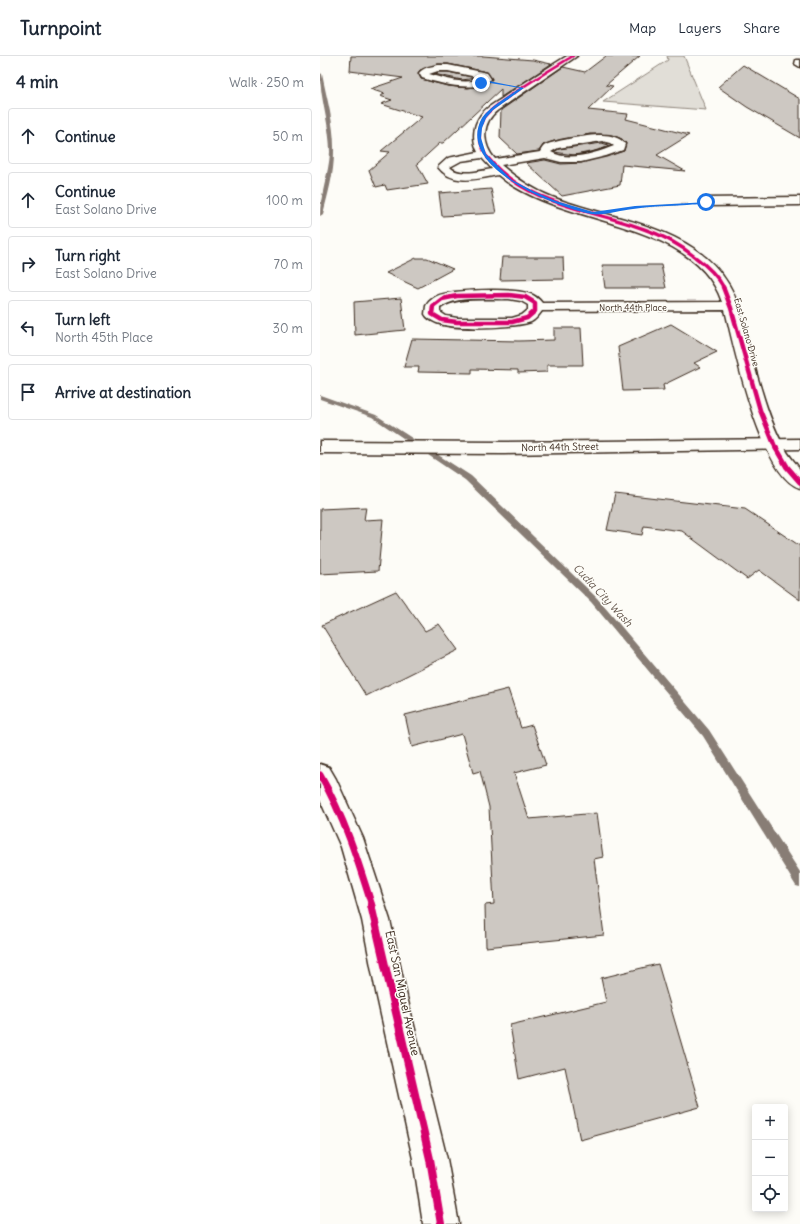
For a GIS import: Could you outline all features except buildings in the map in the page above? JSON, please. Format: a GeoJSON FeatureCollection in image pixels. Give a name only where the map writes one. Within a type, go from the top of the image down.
{"type":"FeatureCollection","features":[{"type":"Feature","properties":{"kind":"street"},"geometry":{"type":"LineString","coordinates":[[546,154],[547,149],[555,145],[591,139],[608,139],[620,144],[619,148],[611,152],[574,159],[562,160],[551,158],[546,154],[492,163],[479,138],[480,128],[484,118],[492,109],[573,56]]}},
{"type":"Feature","properties":{"kind":"street"},"geometry":{"type":"LineString","coordinates":[[448,68],[484,75],[488,82],[462,84],[425,76],[424,73],[429,70],[448,68]]}},
{"type":"Feature","properties":{"kind":"street"},"geometry":{"type":"LineString","coordinates":[[507,85],[523,88]]}},
{"type":"Feature","properties":{"kind":"street","name":"East Solano Drive"},"geometry":{"type":"LineString","coordinates":[[492,163],[518,184],[555,202],[646,229],[672,242],[696,258],[716,275],[731,306],[759,408],[774,444],[791,474],[800,482]]}},
{"type":"Feature","properties":{"kind":"street"},"geometry":{"type":"LineString","coordinates":[[706,202],[800,201]]}},
{"type":"Feature","properties":{"kind":"street"},"geometry":{"type":"LineString","coordinates":[[510,295],[525,297],[535,303],[535,307],[536,311],[527,318],[512,322],[457,322],[442,320],[432,314],[432,306],[442,299],[457,296],[510,295]]}},
{"type":"Feature","properties":{"kind":"street","name":"North 44th Place"},"geometry":{"type":"LineString","coordinates":[[535,307],[731,306]]}},
{"type":"Feature","properties":{"kind":"street","name":"North 44th Street"},"geometry":{"type":"LineString","coordinates":[[320,447],[504,448],[800,444]]}},
{"type":"Feature","properties":{"kind":"street","name":"East San Miguel Avenue"},"geometry":{"type":"LineString","coordinates":[[320,775],[328,787],[354,847],[376,920],[392,998],[430,1159],[441,1224]]}},
{"type":"Feature","properties":{"kind":"path"},"geometry":{"type":"LineString","coordinates":[[642,207],[706,202]]}},
{"type":"Feature","properties":{"kind":"shaded area"},"geometry":{"type":"Polygon","coordinates":[[[667,56],[684,56],[706,110],[603,102],[668,60],[667,56]]]}},
{"type":"Feature","properties":{"kind":"waterway","name":"Cudia City Wash"},"geometry":{"type":"LineString","coordinates":[[320,74],[330,124],[332,144],[329,177],[320,214]]}},
{"type":"Feature","properties":{"kind":"waterway","name":"Cudia City Wash"},"geometry":{"type":"LineString","coordinates":[[320,397],[374,416],[468,478],[594,600],[706,733],[800,882]]}},
{"type":"Feature","properties":{"kind":"cycle path"},"geometry":{"type":"LineString","coordinates":[[573,56],[523,88],[486,115],[482,121],[480,132],[481,146],[484,152],[496,167],[529,191],[566,206],[626,223],[654,233],[673,242],[691,254],[714,274],[723,286],[729,300],[753,390],[767,431],[776,450],[787,467],[800,482]]}},
{"type":"Feature","properties":{"kind":"cycle path"},"geometry":{"type":"LineString","coordinates":[[509,295],[525,297],[535,303],[535,311],[527,318],[512,322],[457,322],[442,320],[432,314],[433,306],[442,299],[457,296],[509,295]]}},
{"type":"Feature","properties":{"kind":"cycle path"},"geometry":{"type":"LineString","coordinates":[[320,775],[327,787],[354,847],[376,920],[392,997],[430,1159],[441,1224]]}},
{"type":"Feature","properties":{"kind":"route"},"geometry":{"type":"LineString","coordinates":[[481,83],[484,81],[523,88],[492,109],[484,118],[480,128],[479,138],[485,154],[492,163],[511,181],[531,192],[555,202],[593,213],[635,207],[706,202]]}}]}
